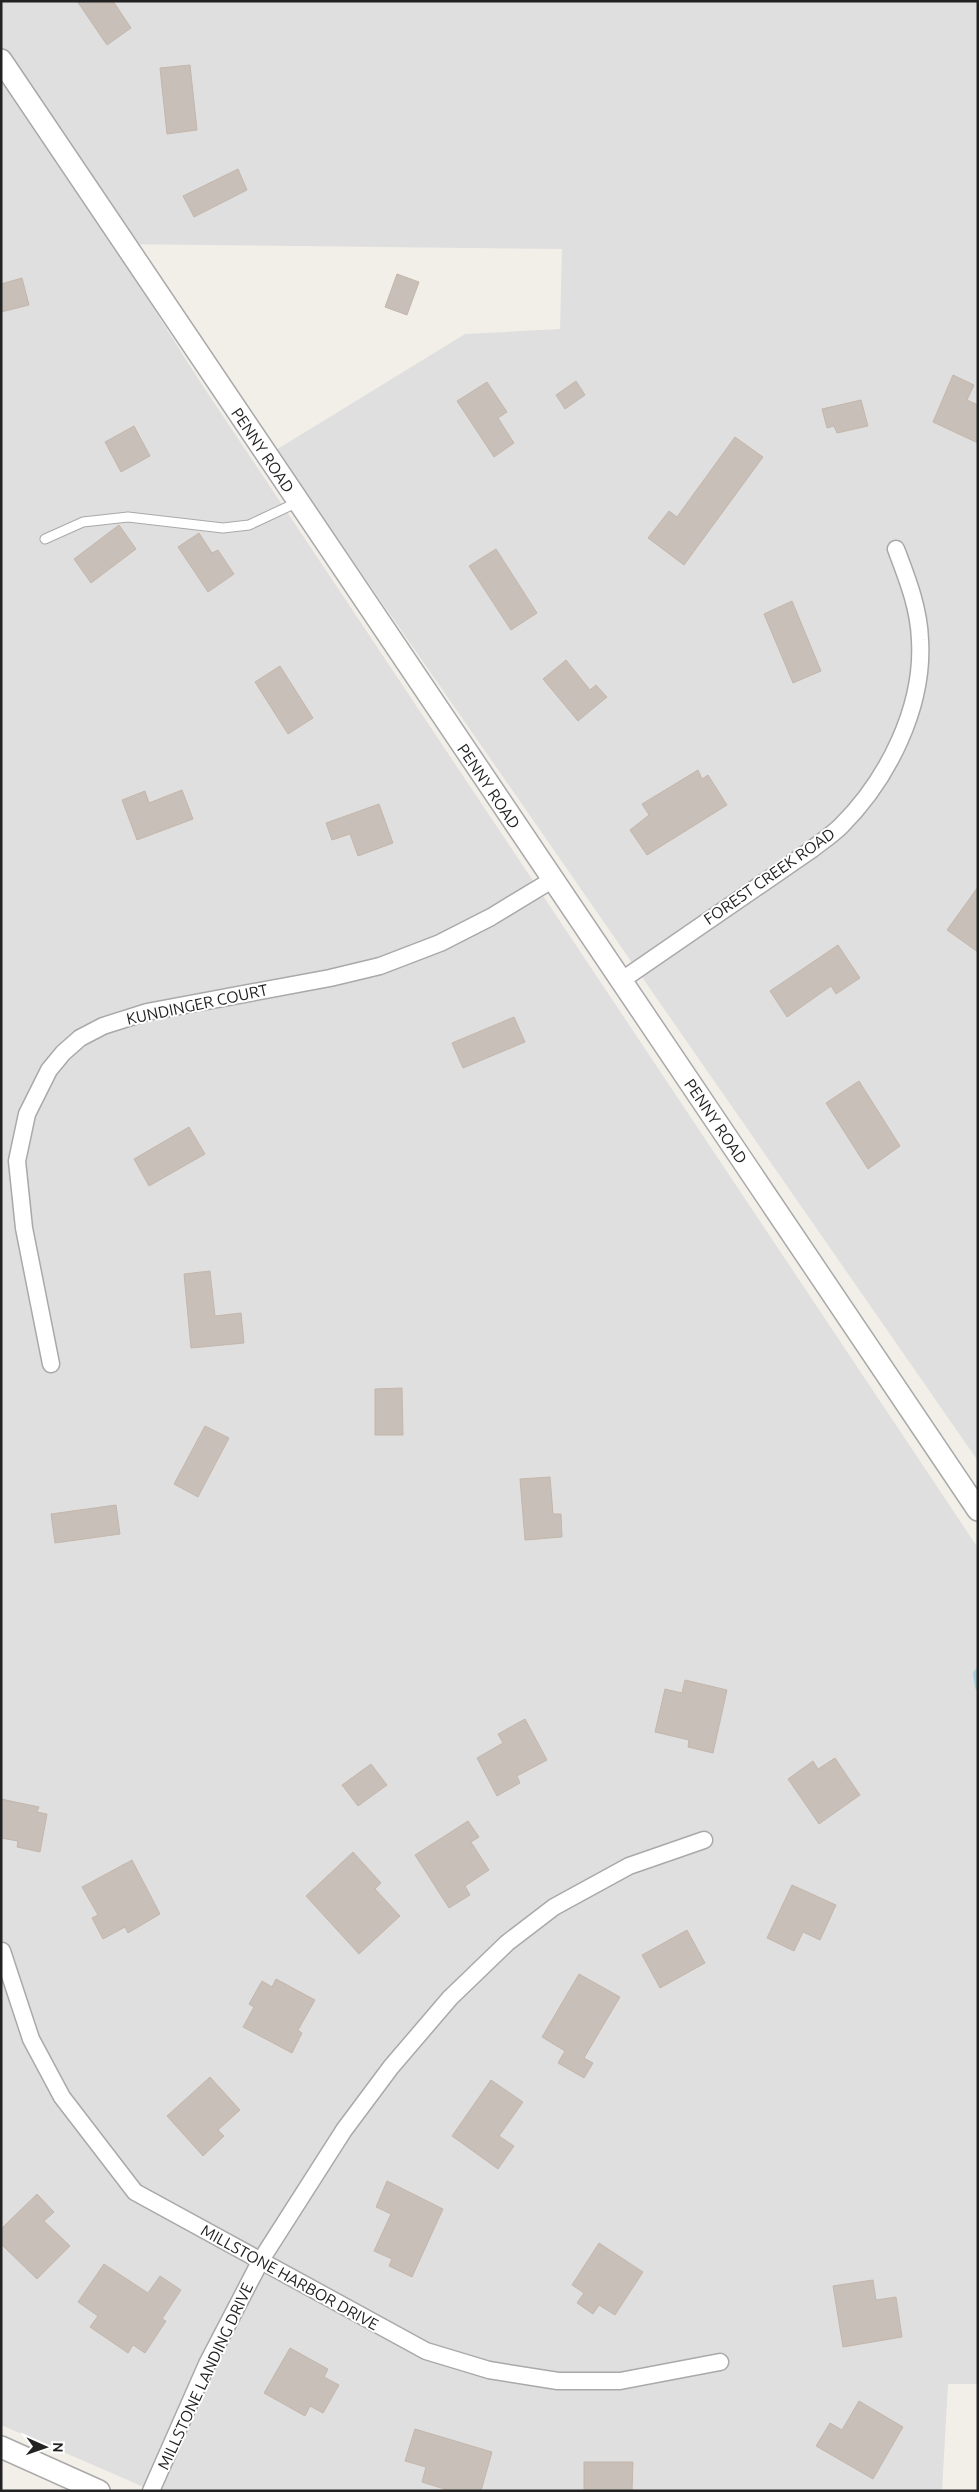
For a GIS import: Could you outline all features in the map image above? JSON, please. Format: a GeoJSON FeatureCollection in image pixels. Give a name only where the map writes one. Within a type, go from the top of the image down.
{"type":"FeatureCollection","features":[{"type":"Feature","properties":{"kind":"street","name":"PENNY ROAD"},"geometry":{"type":"LineString","coordinates":[[1,60],[978,1510]]}},
{"type":"Feature","properties":{"kind":"street","name":"FOREST CREEK ROAD"},"geometry":{"type":"LineString","coordinates":[[622,980],[811,850],[840,826],[864,800],[908,725],[920,681],[920,639],[914,599],[896,548]]}},
{"type":"Feature","properties":{"kind":"street","name":"KUNDINGER COURT"},"geometry":{"type":"LineString","coordinates":[[51,1364],[24,1228],[17,1161],[27,1114],[45,1076],[63,1053],[80,1038],[103,1026],[147,1012],[330,978],[380,966],[440,943],[491,917],[552,880]]}},
{"type":"Feature","properties":{"kind":"street","name":"MILLSTONE LANDING DRIVE"},"geometry":{"type":"LineString","coordinates":[[151,2491],[207,2364],[261,2260],[344,2130],[391,2067],[450,1998],[507,1943],[554,1907],[629,1866],[704,1840]]}},
{"type":"Feature","properties":{"kind":"street","name":"MILLSTONE HARBOR DRIVE"},"geometry":{"type":"LineString","coordinates":[[2,1951],[31,2039],[62,2097],[135,2192],[426,2351],[488,2370],[558,2381],[620,2382],[720,2362]]}},
{"type":"Feature","properties":{"kind":"street"},"geometry":{"type":"LineString","coordinates":[[1,2447],[99,2491]]}},
{"type":"Feature","properties":{"kind":"lane"},"geometry":{"type":"LineString","coordinates":[[45,539],[83,522],[128,517],[223,528],[249,525],[298,502]]}},
{"type":"Feature","properties":{"kind":"shaded area"},"geometry":{"type":"Polygon","coordinates":[[[1,1],[978,1],[978,1461],[276,450],[465,334],[560,329],[562,249],[113,244],[197,377],[978,1548],[978,2384],[948,2384],[942,2491],[153,2491],[1,2425],[1,1]]]}},
{"type":"Feature","properties":{"kind":"building"},"geometry":{"type":"Polygon","coordinates":[[[77,1],[113,1],[131,28],[107,45],[77,1]]]}},
{"type":"Feature","properties":{"kind":"building"},"geometry":{"type":"Polygon","coordinates":[[[190,65],[197,130],[167,134],[160,68],[190,65]]]}},
{"type":"Feature","properties":{"kind":"building"},"geometry":{"type":"Polygon","coordinates":[[[238,169],[247,190],[194,217],[183,196],[238,169]]]}},
{"type":"Feature","properties":{"kind":"building"},"geometry":{"type":"Polygon","coordinates":[[[397,274],[419,282],[407,315],[385,307],[397,274]]]}},
{"type":"Feature","properties":{"kind":"building"},"geometry":{"type":"Polygon","coordinates":[[[22,278],[29,305],[1,312],[1,284],[22,278]]]}},
{"type":"Feature","properties":{"kind":"building"},"geometry":{"type":"Polygon","coordinates":[[[953,375],[974,385],[967,400],[978,405],[978,443],[933,422],[953,375]]]}},
{"type":"Feature","properties":{"kind":"building"},"geometry":{"type":"Polygon","coordinates":[[[576,381],[585,395],[565,409],[556,395],[576,381]]]}},
{"type":"Feature","properties":{"kind":"building"},"geometry":{"type":"Polygon","coordinates":[[[487,382],[507,412],[498,418],[514,443],[494,457],[457,401],[487,382]]]}},
{"type":"Feature","properties":{"kind":"building"},"geometry":{"type":"Polygon","coordinates":[[[861,400],[868,426],[837,433],[834,426],[827,428],[822,409],[861,400]]]}},
{"type":"Feature","properties":{"kind":"building"},"geometry":{"type":"Polygon","coordinates":[[[134,426],[150,456],[121,472],[105,442],[134,426]]]}},
{"type":"Feature","properties":{"kind":"building"},"geometry":{"type":"Polygon","coordinates":[[[735,437],[763,457],[684,565],[648,538],[669,511],[677,517],[735,437]]]}},
{"type":"Feature","properties":{"kind":"building"},"geometry":{"type":"Polygon","coordinates":[[[119,525],[136,549],[91,583],[74,559],[119,525]]]}},
{"type":"Feature","properties":{"kind":"building"},"geometry":{"type":"Polygon","coordinates":[[[199,533],[212,553],[218,550],[234,574],[208,592],[178,547],[199,533]]]}},
{"type":"Feature","properties":{"kind":"building"},"geometry":{"type":"Polygon","coordinates":[[[496,549],[537,613],[511,630],[469,566],[496,549]]]}},
{"type":"Feature","properties":{"kind":"building"},"geometry":{"type":"Polygon","coordinates":[[[792,601],[821,671],[793,683],[764,614],[792,601]]]}},
{"type":"Feature","properties":{"kind":"building"},"geometry":{"type":"Polygon","coordinates":[[[566,660],[590,690],[596,685],[607,697],[578,721],[543,679],[566,660]]]}},
{"type":"Feature","properties":{"kind":"building"},"geometry":{"type":"Polygon","coordinates":[[[280,666],[313,718],[288,734],[255,682],[280,666]]]}},
{"type":"Feature","properties":{"kind":"building"},"geometry":{"type":"Polygon","coordinates":[[[698,770],[702,779],[708,775],[727,805],[647,855],[630,830],[649,815],[642,804],[698,770]]]}},
{"type":"Feature","properties":{"kind":"building"},"geometry":{"type":"Polygon","coordinates":[[[182,790],[193,819],[137,840],[122,800],[145,791],[149,803],[182,790]]]}},
{"type":"Feature","properties":{"kind":"building"},"geometry":{"type":"Polygon","coordinates":[[[379,804],[393,843],[358,856],[350,834],[332,840],[326,823],[379,804]]]}},
{"type":"Feature","properties":{"kind":"building"},"geometry":{"type":"Polygon","coordinates":[[[978,887],[978,952],[947,930],[978,887]]]}},
{"type":"Feature","properties":{"kind":"building"},"geometry":{"type":"Polygon","coordinates":[[[838,945],[860,978],[836,994],[831,986],[787,1017],[770,991],[838,945]]]}},
{"type":"Feature","properties":{"kind":"building"},"geometry":{"type":"Polygon","coordinates":[[[514,1017],[525,1042],[463,1068],[452,1043],[514,1017]]]}},
{"type":"Feature","properties":{"kind":"building"},"geometry":{"type":"Polygon","coordinates":[[[859,1081],[900,1146],[868,1169],[826,1103],[859,1081]]]}},
{"type":"Feature","properties":{"kind":"building"},"geometry":{"type":"Polygon","coordinates":[[[189,1127],[205,1154],[149,1186],[134,1159],[189,1127]]]}},
{"type":"Feature","properties":{"kind":"building"},"geometry":{"type":"Polygon","coordinates":[[[210,1271],[215,1316],[241,1313],[244,1343],[191,1348],[184,1274],[210,1271]]]}},
{"type":"Feature","properties":{"kind":"building"},"geometry":{"type":"Polygon","coordinates":[[[402,1388],[403,1435],[375,1435],[375,1389],[402,1388]]]}},
{"type":"Feature","properties":{"kind":"building"},"geometry":{"type":"Polygon","coordinates":[[[205,1426],[229,1438],[198,1497],[174,1484],[205,1426]]]}},
{"type":"Feature","properties":{"kind":"building"},"geometry":{"type":"Polygon","coordinates":[[[550,1477],[553,1514],[561,1514],[562,1537],[525,1540],[520,1479],[550,1477]]]}},
{"type":"Feature","properties":{"kind":"building"},"geometry":{"type":"Polygon","coordinates":[[[116,1505],[120,1534],[55,1543],[51,1514],[116,1505]]]}},
{"type":"Feature","properties":{"kind":"building"},"geometry":{"type":"Polygon","coordinates":[[[685,1680],[727,1690],[713,1753],[688,1747],[689,1740],[655,1732],[665,1689],[682,1693],[685,1680]]]}},
{"type":"Feature","properties":{"kind":"building"},"geometry":{"type":"Polygon","coordinates":[[[525,1719],[547,1760],[517,1776],[520,1783],[497,1796],[477,1758],[503,1743],[498,1734],[525,1719]]]}},
{"type":"Feature","properties":{"kind":"building"},"geometry":{"type":"Polygon","coordinates":[[[835,1758],[860,1795],[819,1824],[788,1779],[813,1761],[818,1769],[835,1758]]]}},
{"type":"Feature","properties":{"kind":"building"},"geometry":{"type":"Polygon","coordinates":[[[371,1764],[387,1785],[358,1806],[342,1785],[371,1764]]]}},
{"type":"Feature","properties":{"kind":"building"},"geometry":{"type":"Polygon","coordinates":[[[1,1799],[39,1807],[37,1812],[47,1814],[40,1852],[17,1847],[18,1841],[1,1838],[1,1799]]]}},
{"type":"Feature","properties":{"kind":"building"},"geometry":{"type":"Polygon","coordinates":[[[468,1821],[479,1837],[471,1842],[489,1870],[465,1886],[470,1895],[449,1908],[415,1855],[468,1821]]]}},
{"type":"Feature","properties":{"kind":"building"},"geometry":{"type":"Polygon","coordinates":[[[353,1852],[381,1883],[375,1889],[400,1916],[359,1954],[306,1896],[353,1852]]]}},
{"type":"Feature","properties":{"kind":"building"},"geometry":{"type":"Polygon","coordinates":[[[132,1860],[160,1914],[128,1933],[125,1927],[103,1939],[92,1918],[98,1915],[82,1887],[132,1860]]]}},
{"type":"Feature","properties":{"kind":"building"},"geometry":{"type":"Polygon","coordinates":[[[792,1885],[836,1905],[820,1940],[803,1932],[794,1951],[767,1938],[792,1885]]]}},
{"type":"Feature","properties":{"kind":"building"},"geometry":{"type":"Polygon","coordinates":[[[687,1930],[705,1963],[660,1988],[642,1955],[687,1930]]]}},
{"type":"Feature","properties":{"kind":"building"},"geometry":{"type":"Polygon","coordinates":[[[579,1974],[620,1997],[584,2058],[593,2063],[584,2078],[558,2063],[565,2051],[542,2037],[579,1974]]]}},
{"type":"Feature","properties":{"kind":"building"},"geometry":{"type":"Polygon","coordinates":[[[276,1979],[315,2000],[298,2030],[302,2033],[292,2053],[243,2027],[254,2007],[249,2004],[262,1981],[272,1987],[276,1979]]]}},
{"type":"Feature","properties":{"kind":"building"},"geometry":{"type":"Polygon","coordinates":[[[210,2077],[240,2110],[218,2130],[224,2136],[203,2156],[167,2116],[210,2077]]]}},
{"type":"Feature","properties":{"kind":"building"},"geometry":{"type":"Polygon","coordinates":[[[491,2080],[523,2102],[499,2136],[514,2146],[498,2169],[452,2136],[491,2080]]]}},
{"type":"Feature","properties":{"kind":"building"},"geometry":{"type":"Polygon","coordinates":[[[387,2181],[443,2209],[412,2277],[389,2266],[392,2259],[374,2251],[391,2214],[376,2207],[387,2181]]]}},
{"type":"Feature","properties":{"kind":"building"},"geometry":{"type":"Polygon","coordinates":[[[37,2194],[54,2212],[44,2221],[70,2246],[37,2279],[1,2244],[1,2229],[37,2194]]]}},
{"type":"Feature","properties":{"kind":"building"},"geometry":{"type":"Polygon","coordinates":[[[599,2243],[643,2272],[615,2315],[599,2305],[593,2314],[577,2303],[584,2293],[572,2285],[599,2243]]]}},
{"type":"Feature","properties":{"kind":"building"},"geometry":{"type":"Polygon","coordinates":[[[104,2264],[148,2293],[160,2276],[181,2290],[162,2319],[166,2321],[145,2353],[133,2345],[128,2353],[90,2327],[98,2316],[78,2302],[104,2264]]]}},
{"type":"Feature","properties":{"kind":"building"},"geometry":{"type":"Polygon","coordinates":[[[873,2280],[876,2300],[896,2297],[902,2337],[843,2347],[833,2286],[873,2280]]]}},
{"type":"Feature","properties":{"kind":"building"},"geometry":{"type":"Polygon","coordinates":[[[290,2348],[328,2369],[324,2377],[339,2385],[323,2413],[310,2406],[305,2416],[264,2393],[290,2348]]]}},
{"type":"Feature","properties":{"kind":"building"},"geometry":{"type":"Polygon","coordinates":[[[859,2401],[903,2427],[873,2479],[816,2446],[830,2423],[842,2430],[859,2401]]]}},
{"type":"Feature","properties":{"kind":"building"},"geometry":{"type":"Polygon","coordinates":[[[415,2429],[492,2452],[481,2491],[451,2491],[422,2482],[426,2467],[405,2461],[415,2429]]]}},
{"type":"Feature","properties":{"kind":"building"},"geometry":{"type":"Polygon","coordinates":[[[584,2462],[633,2462],[632,2491],[584,2491],[584,2462]]]}},
{"type":"Feature","properties":{"kind":"waterway"},"geometry":{"type":"LineString","coordinates":[[978,1671],[976,1674],[978,1687]]}}]}
